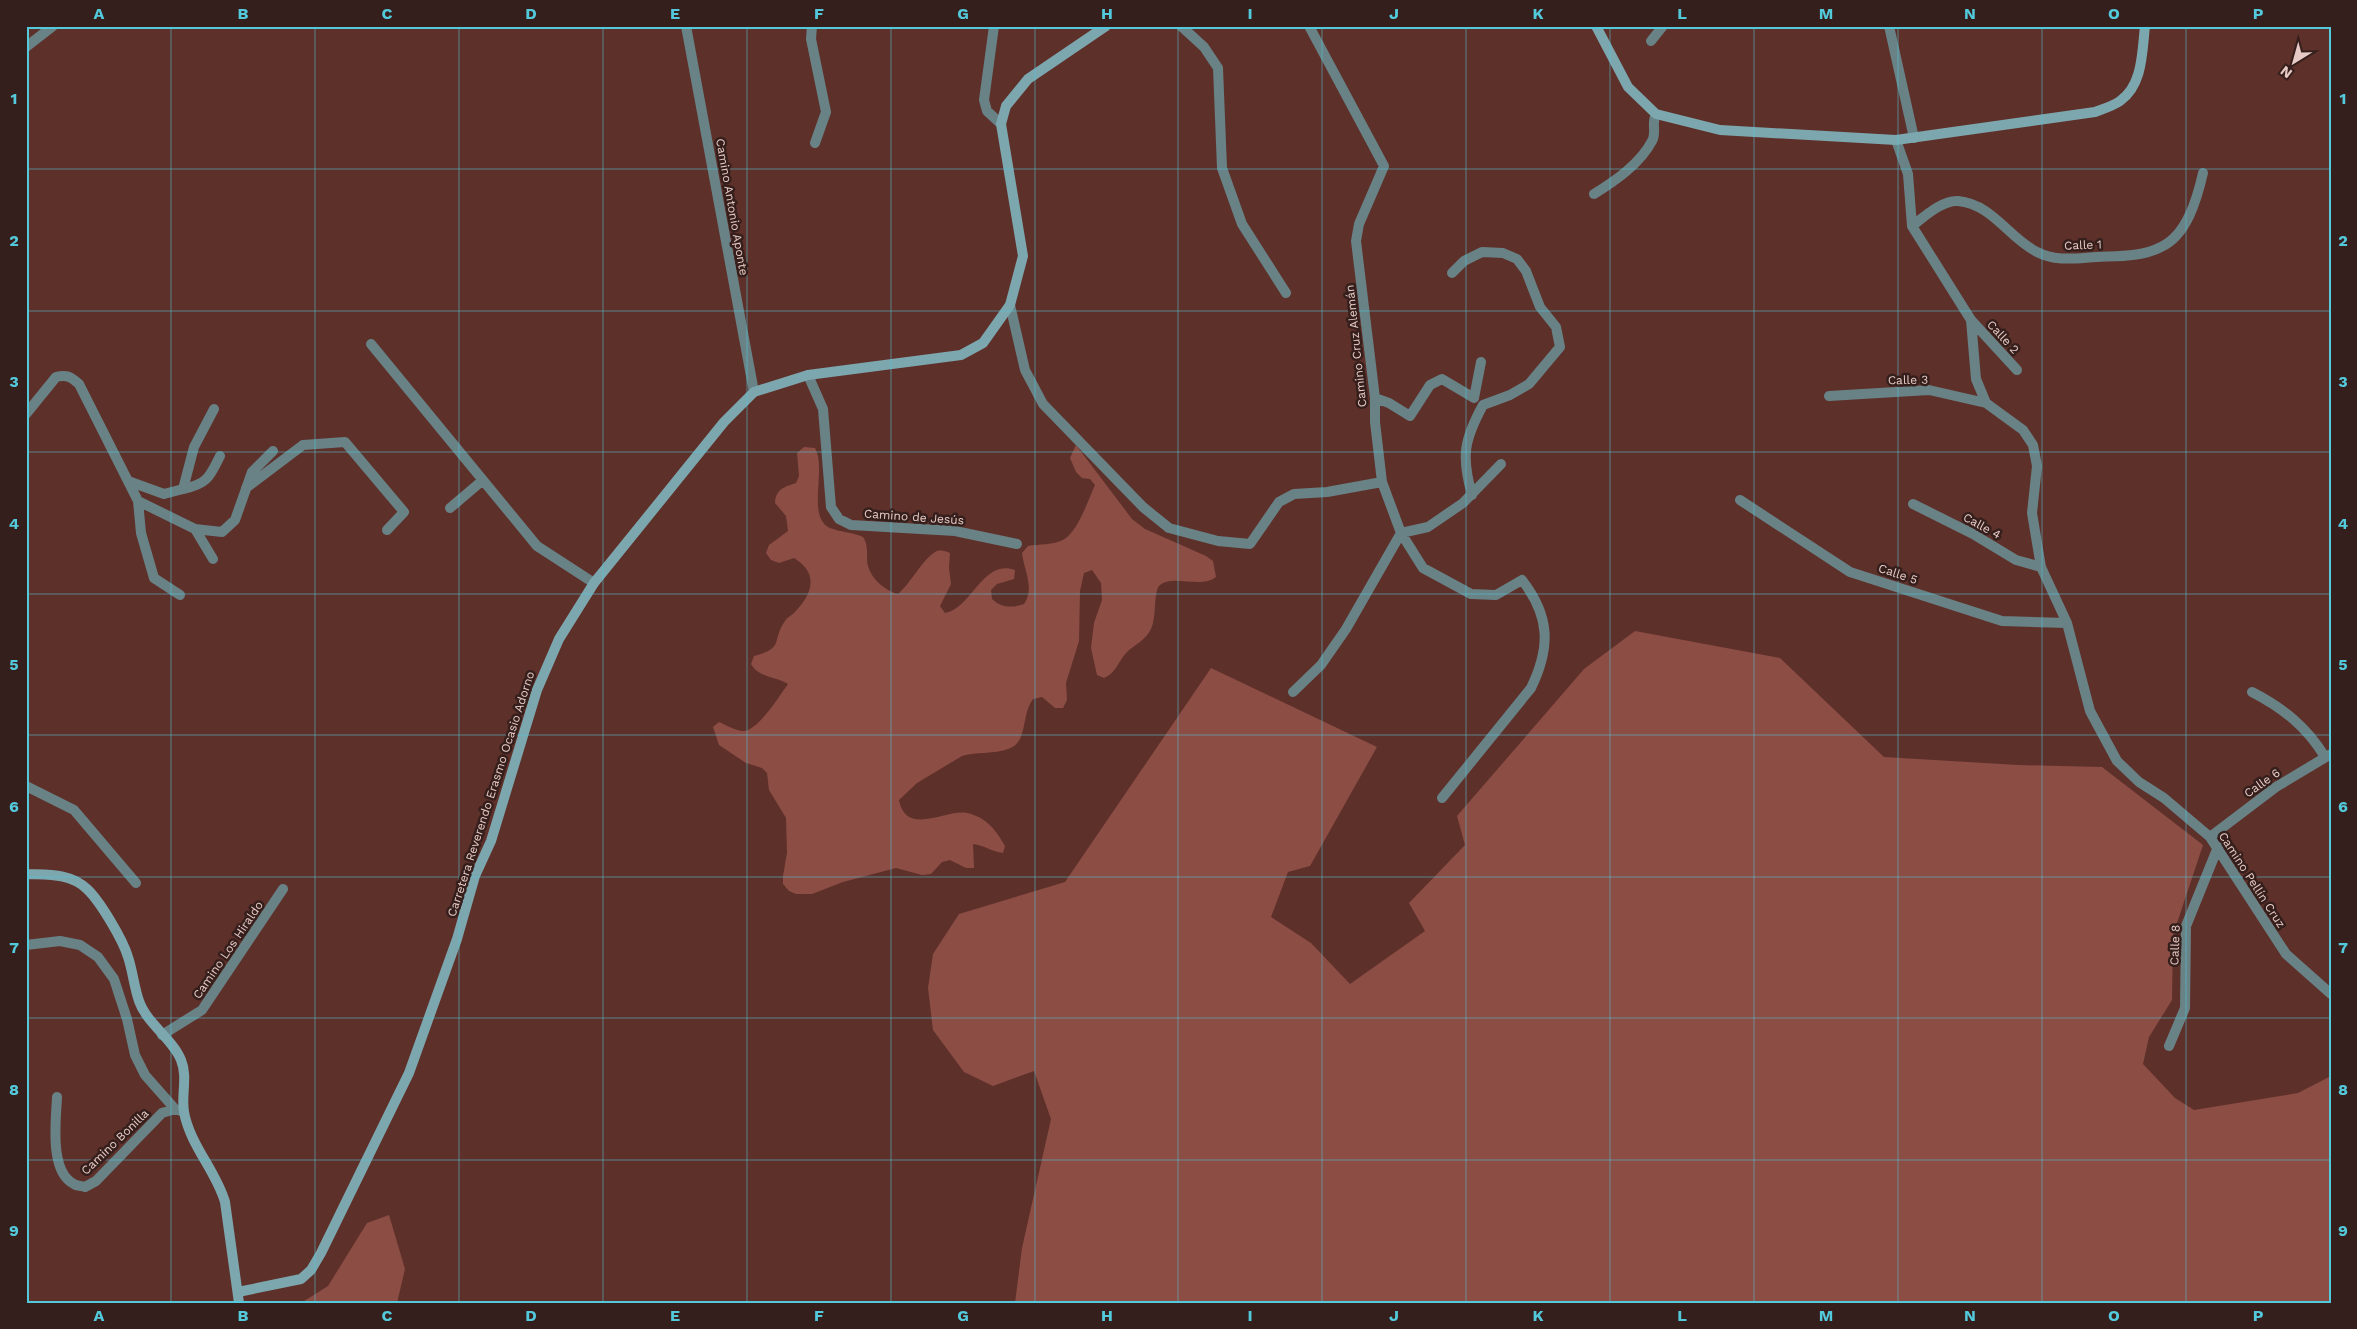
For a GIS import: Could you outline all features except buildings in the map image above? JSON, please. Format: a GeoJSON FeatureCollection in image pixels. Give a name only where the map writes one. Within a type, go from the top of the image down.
{"type":"FeatureCollection","features":[{"type":"Feature","properties":{"kind":"street"},"geometry":{"type":"LineString","coordinates":[[26,47],[53,26]]}},
{"type":"Feature","properties":{"kind":"street","name":"Camino Antonio Aponte"},"geometry":{"type":"LineString","coordinates":[[686,26],[754,392]]}},
{"type":"Feature","properties":{"kind":"street"},"geometry":{"type":"LineString","coordinates":[[812,26],[811,39],[826,112],[815,143]]}},
{"type":"Feature","properties":{"kind":"street"},"geometry":{"type":"LineString","coordinates":[[994,26],[984,100],[987,111],[1001,124],[1006,106],[1028,79],[1106,26]]}},
{"type":"Feature","properties":{"kind":"street"},"geometry":{"type":"LineString","coordinates":[[1181,26],[1204,47],[1218,68],[1222,168],[1242,224],[1286,293]]}},
{"type":"Feature","properties":{"kind":"street","name":"Camino Cruz Alemán"},"geometry":{"type":"LineString","coordinates":[[1309,26],[1384,166],[1358,224],[1356,241],[1375,398],[1375,422],[1382,482],[1401,533],[1423,568],[1471,594],[1496,595],[1522,580],[1536,598],[1544,621],[1544,645],[1541,668],[1531,688],[1442,798]]}},
{"type":"Feature","properties":{"kind":"street"},"geometry":{"type":"LineString","coordinates":[[1596,26],[1628,87],[1656,114],[1720,130],[1896,140],[2095,112],[2119,102],[2132,91],[2139,74],[2145,26]]}},
{"type":"Feature","properties":{"kind":"street"},"geometry":{"type":"LineString","coordinates":[[1651,41],[1663,26]]}},
{"type":"Feature","properties":{"kind":"street"},"geometry":{"type":"LineString","coordinates":[[1889,26],[1914,138]]}},
{"type":"Feature","properties":{"kind":"street"},"geometry":{"type":"LineString","coordinates":[[1594,194],[1615,182],[1638,160],[1653,140],[1654,118],[1656,114]]}},
{"type":"Feature","properties":{"kind":"street","name":"Carretera Reverendo Erasmo Ocasio Adorno"},"geometry":{"type":"LineString","coordinates":[[238,1292],[301,1279],[311,1270],[321,1253],[409,1073],[458,939],[475,876],[491,841],[537,690],[559,639],[594,583],[724,422],[754,392],[808,375],[961,355],[983,343],[1010,305],[1023,256],[1001,124]]}},
{"type":"Feature","properties":{"kind":"street"},"geometry":{"type":"LineString","coordinates":[[1896,140],[1908,174],[1912,226],[1971,320],[1976,379],[1986,403]]}},
{"type":"Feature","properties":{"kind":"street","name":"Calle 1"},"geometry":{"type":"LineString","coordinates":[[1912,226],[1942,205],[1952,201],[1960,201],[1984,210],[2024,245],[2053,258],[2068,259],[2132,255],[2161,248],[2176,235],[2196,202],[2203,173]]}},
{"type":"Feature","properties":{"kind":"street"},"geometry":{"type":"LineString","coordinates":[[1452,273],[1464,261],[1482,252],[1503,254],[1517,259],[1526,271],[1540,308],[1556,327],[1560,347],[1529,384],[1510,395],[1483,405],[1465,446],[1465,471],[1472,495]]}},
{"type":"Feature","properties":{"kind":"street"},"geometry":{"type":"LineString","coordinates":[[1010,305],[1025,370],[1043,404],[1143,507],[1169,528],[1218,541],[1250,544],[1280,502],[1294,494],[1327,492],[1382,482]]}},
{"type":"Feature","properties":{"kind":"street","name":"Calle 2"},"geometry":{"type":"LineString","coordinates":[[1971,320],[2017,370]]}},
{"type":"Feature","properties":{"kind":"street"},"geometry":{"type":"LineString","coordinates":[[371,344],[537,546],[594,583]]}},
{"type":"Feature","properties":{"kind":"street"},"geometry":{"type":"LineString","coordinates":[[1375,398],[1389,403],[1410,416],[1430,385],[1442,379],[1474,398],[1481,362]]}},
{"type":"Feature","properties":{"kind":"street"},"geometry":{"type":"LineString","coordinates":[[26,414],[56,377],[63,375],[71,376],[79,384],[138,501],[141,533],[154,578],[180,595]]}},
{"type":"Feature","properties":{"kind":"street","name":"Camino de Jesús"},"geometry":{"type":"LineString","coordinates":[[808,375],[823,409],[830,506],[839,519],[851,525],[956,531],[1017,544]]}},
{"type":"Feature","properties":{"kind":"street","name":"Calle 3"},"geometry":{"type":"LineString","coordinates":[[1829,396],[1929,390],[1986,403]]}},
{"type":"Feature","properties":{"kind":"street","name":"Camino Pellín Cruz"},"geometry":{"type":"LineString","coordinates":[[1986,403],[2023,430],[2033,444],[2037,466],[2032,513],[2041,567],[2067,624],[2090,711],[2117,761],[2139,782],[2164,798],[2210,837],[2286,954],[2331,994]]}},
{"type":"Feature","properties":{"kind":"street"},"geometry":{"type":"LineString","coordinates":[[183,489],[194,447],[214,409]]}},
{"type":"Feature","properties":{"kind":"street"},"geometry":{"type":"LineString","coordinates":[[245,489],[303,446],[345,442],[404,512],[387,530]]}},
{"type":"Feature","properties":{"kind":"street"},"geometry":{"type":"LineString","coordinates":[[138,501],[195,529],[222,532],[235,520],[252,472],[273,451]]}},
{"type":"Feature","properties":{"kind":"street"},"geometry":{"type":"LineString","coordinates":[[128,481],[164,494],[199,486],[211,475],[220,456]]}},
{"type":"Feature","properties":{"kind":"street"},"geometry":{"type":"LineString","coordinates":[[1292,692],[1321,665],[1346,629],[1401,533],[1428,527],[1472,495],[1501,464]]}},
{"type":"Feature","properties":{"kind":"street"},"geometry":{"type":"LineString","coordinates":[[450,508],[483,480]]}},
{"type":"Feature","properties":{"kind":"street","name":"Calle 5"},"geometry":{"type":"LineString","coordinates":[[1740,500],[1850,572],[2002,621],[2067,624]]}},
{"type":"Feature","properties":{"kind":"street","name":"Calle 4"},"geometry":{"type":"LineString","coordinates":[[1913,504],[1973,534],[2016,560],[2041,567]]}},
{"type":"Feature","properties":{"kind":"street"},"geometry":{"type":"LineString","coordinates":[[195,529],[213,559]]}},
{"type":"Feature","properties":{"kind":"street"},"geometry":{"type":"LineString","coordinates":[[2252,692],[2276,704],[2295,720],[2328,756]]}},
{"type":"Feature","properties":{"kind":"street","name":"Calle 6"},"geometry":{"type":"LineString","coordinates":[[2210,837],[2276,787],[2328,756]]}},
{"type":"Feature","properties":{"kind":"street"},"geometry":{"type":"LineString","coordinates":[[26,786],[74,810],[136,883]]}},
{"type":"Feature","properties":{"kind":"street","name":"Calle 8"},"geometry":{"type":"LineString","coordinates":[[2168,1046],[2186,1008],[2186,926],[2218,847]]}},
{"type":"Feature","properties":{"kind":"street"},"geometry":{"type":"LineString","coordinates":[[26,874],[63,876],[77,881],[91,894],[127,954],[139,1001],[145,1014],[181,1058],[184,1068],[180,1111]]}},
{"type":"Feature","properties":{"kind":"street","name":"Camino Los Hiraldo"},"geometry":{"type":"LineString","coordinates":[[162,1035],[202,1010],[283,889]]}},
{"type":"Feature","properties":{"kind":"street"},"geometry":{"type":"LineString","coordinates":[[26,945],[60,940],[80,945],[98,958],[114,979],[127,1019],[134,1055],[145,1075],[180,1111],[221,1188],[225,1202],[239,1303]]}},
{"type":"Feature","properties":{"kind":"street","name":"Camino Bonilla"},"geometry":{"type":"LineString","coordinates":[[57,1097],[56,1156],[61,1170],[72,1184],[85,1187],[96,1181],[162,1113],[180,1111]]}},
{"type":"Feature","properties":{"kind":"shaded area"},"geometry":{"type":"Polygon","coordinates":[[[1076,445],[1132,519],[1145,529],[1206,556],[1213,561],[1216,577],[1203,582],[1172,581],[1160,585],[1156,593],[1153,624],[1149,633],[1126,653],[1114,670],[1104,678],[1097,675],[1091,648],[1094,623],[1102,600],[1101,583],[1092,570],[1084,573],[1080,591],[1079,641],[1066,683],[1067,700],[1063,708],[1055,708],[1042,697],[1033,699],[1028,708],[1022,734],[1016,745],[1002,751],[962,756],[917,783],[899,800],[903,811],[910,817],[918,819],[958,813],[967,813],[980,818],[990,825],[1002,840],[1005,846],[1003,853],[973,844],[974,868],[966,868],[950,860],[942,862],[931,874],[922,875],[896,868],[843,882],[812,894],[796,894],[789,891],[783,884],[787,853],[786,818],[769,790],[767,773],[762,768],[746,763],[719,745],[713,727],[719,722],[736,730],[748,730],[761,720],[788,684],[758,672],[751,664],[754,656],[774,647],[786,620],[800,606],[809,591],[810,577],[802,564],[794,558],[779,563],[771,560],[766,553],[769,545],[788,531],[786,516],[775,503],[777,495],[784,487],[796,483],[799,476],[797,453],[804,447],[815,448],[819,468],[819,514],[823,522],[830,528],[863,537],[870,572],[882,586],[898,594],[935,552],[944,551],[950,553],[951,584],[940,606],[945,613],[963,602],[986,577],[994,571],[1004,568],[1015,570],[1014,579],[997,584],[991,590],[992,599],[999,604],[1007,606],[1024,604],[1029,592],[1029,586],[1022,553],[1028,546],[1055,543],[1068,536],[1078,523],[1095,485],[1090,479],[1082,478],[1076,472],[1070,458],[1076,445]]]}},
{"type":"Feature","properties":{"kind":"shaded area"},"geometry":{"type":"Polygon","coordinates":[[[1635,631],[1780,658],[1884,757],[2018,765],[2102,767],[2203,845],[2173,935],[2172,1000],[2149,1037],[2143,1064],[2175,1098],[2194,1110],[2298,1093],[2331,1076],[2331,1303],[1015,1303],[1022,1248],[1051,1119],[1034,1071],[993,1086],[964,1072],[933,1030],[928,988],[933,954],[959,914],[1065,882],[1211,668],[1377,747],[1310,866],[1288,872],[1271,917],[1311,943],[1350,984],[1425,931],[1409,903],[1465,845],[1457,816],[1584,669],[1635,631]]]}},
{"type":"Feature","properties":{"kind":"shaded area"},"geometry":{"type":"Polygon","coordinates":[[[389,1215],[405,1269],[397,1303],[301,1303],[328,1286],[367,1223],[389,1215]]]}}]}
